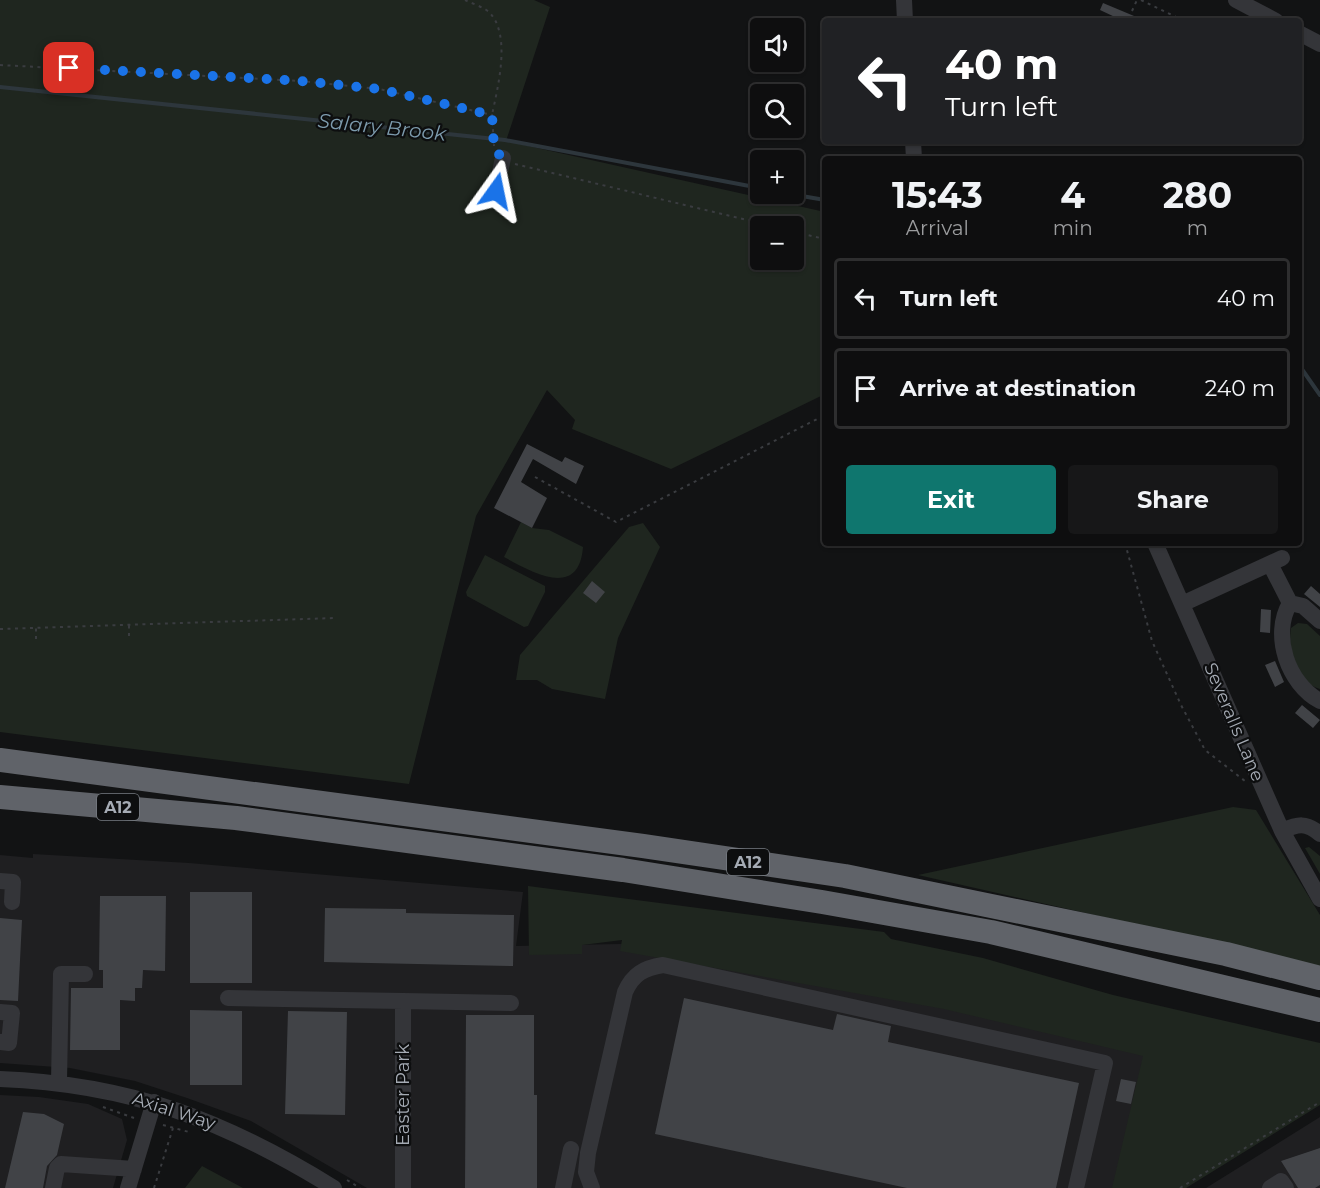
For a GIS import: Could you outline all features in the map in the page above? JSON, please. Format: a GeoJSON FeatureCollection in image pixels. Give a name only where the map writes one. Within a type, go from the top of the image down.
{"type":"FeatureCollection","features":[{"type":"Feature","properties":{"kind":"highway","name":"A12"},"geometry":{"type":"LineString","coordinates":[[0,760],[170,785],[643,846],[845,876],[1226,954],[1320,978]]}},
{"type":"Feature","properties":{"kind":"highway","name":"A12"},"geometry":{"type":"LineString","coordinates":[[0,774],[170,785]]}},
{"type":"Feature","properties":{"kind":"highway","name":"A12"},"geometry":{"type":"LineString","coordinates":[[0,797],[236,818],[623,870],[992,932],[1320,1010]]}},
{"type":"Feature","properties":{"kind":"highway","name":"A12"},"geometry":{"type":"LineString","coordinates":[[0,812],[236,818]]}},
{"type":"Feature","properties":{"kind":"street"},"geometry":{"type":"LineString","coordinates":[[904,0],[905,18]]}},
{"type":"Feature","properties":{"kind":"street"},"geometry":{"type":"LineString","coordinates":[[1236,0],[1270,18]]}},
{"type":"Feature","properties":{"kind":"street"},"geometry":{"type":"LineString","coordinates":[[1302,35],[1320,44]]}},
{"type":"Feature","properties":{"kind":"street"},"geometry":{"type":"LineString","coordinates":[[496,191],[498,153]]}},
{"type":"Feature","properties":{"kind":"street","name":"Severalls Lane"},"geometry":{"type":"LineString","coordinates":[[1156,546],[1268,801],[1320,899]]}},
{"type":"Feature","properties":{"kind":"street"},"geometry":{"type":"LineString","coordinates":[[1182,604],[1276,561],[1290,603],[1283,615],[1282,634],[1288,663],[1298,681],[1311,696],[1320,701]]}},
{"type":"Feature","properties":{"kind":"street"},"geometry":{"type":"LineString","coordinates":[[1290,603],[1303,606],[1320,621]]}},
{"type":"Feature","properties":{"kind":"street"},"geometry":{"type":"LineString","coordinates":[[1282,831],[1297,824],[1310,825],[1320,834]]}},
{"type":"Feature","properties":{"kind":"street"},"geometry":{"type":"LineString","coordinates":[[0,881],[13,882],[12,902]]}},
{"type":"Feature","properties":{"kind":"street"},"geometry":{"type":"LineString","coordinates":[[592,1188],[586,1172],[588,1153],[625,992],[631,980],[640,971],[663,965],[1105,1063],[1076,1188]]}},
{"type":"Feature","properties":{"kind":"street"},"geometry":{"type":"LineString","coordinates":[[59,1082],[61,974],[85,974]]}},
{"type":"Feature","properties":{"kind":"street"},"geometry":{"type":"LineString","coordinates":[[228,998],[511,1003]]}},
{"type":"Feature","properties":{"kind":"street","name":"Easter Park"},"geometry":{"type":"LineString","coordinates":[[403,1001],[403,1188]]}},
{"type":"Feature","properties":{"kind":"street"},"geometry":{"type":"LineString","coordinates":[[0,1012],[12,1013],[9,1043],[0,1042]]}},
{"type":"Feature","properties":{"kind":"street","name":"Axial Way"},"geometry":{"type":"LineString","coordinates":[[0,1079],[59,1082],[153,1102],[221,1126],[274,1152],[334,1188]]}},
{"type":"Feature","properties":{"kind":"street"},"geometry":{"type":"LineString","coordinates":[[128,1188],[153,1102]]}},
{"type":"Feature","properties":{"kind":"street"},"geometry":{"type":"LineString","coordinates":[[563,1188],[572,1149]]}},
{"type":"Feature","properties":{"kind":"street"},"geometry":{"type":"LineString","coordinates":[[53,1188],[57,1168],[61,1164],[134,1169]]}},
{"type":"Feature","properties":{"kind":"street"},"geometry":{"type":"LineString","coordinates":[[1269,1188],[1281,1181],[1286,1188]]}},
{"type":"Feature","properties":{"kind":"path"},"geometry":{"type":"LineString","coordinates":[[465,0],[488,11],[498,24],[503,38],[492,115],[498,153],[506,162],[750,221]]}},
{"type":"Feature","properties":{"kind":"path"},"geometry":{"type":"LineString","coordinates":[[1132,11],[1139,0],[1176,17]]}},
{"type":"Feature","properties":{"kind":"path"},"geometry":{"type":"LineString","coordinates":[[0,65],[301,81],[379,89],[492,115]]}},
{"type":"Feature","properties":{"kind":"path"},"geometry":{"type":"LineString","coordinates":[[804,234],[822,238]]}},
{"type":"Feature","properties":{"kind":"path"},"geometry":{"type":"LineString","coordinates":[[535,477],[616,522],[822,418]]}},
{"type":"Feature","properties":{"kind":"path"},"geometry":{"type":"LineString","coordinates":[[1126,546],[1152,641],[1205,750],[1268,801]]}},
{"type":"Feature","properties":{"kind":"path"},"geometry":{"type":"LineString","coordinates":[[0,629],[335,618]]}},
{"type":"Feature","properties":{"kind":"path"},"geometry":{"type":"LineString","coordinates":[[129,624],[129,636]]}},
{"type":"Feature","properties":{"kind":"path"},"geometry":{"type":"LineString","coordinates":[[36,627],[36,639]]}},
{"type":"Feature","properties":{"kind":"path"},"geometry":{"type":"LineString","coordinates":[[1179,1188],[1320,1102]]}},
{"type":"Feature","properties":{"kind":"path"},"geometry":{"type":"LineString","coordinates":[[154,1188],[173,1128]]}},
{"type":"Feature","properties":{"kind":"shaded area"},"geometry":{"type":"Polygon","coordinates":[[[0,0],[534,0],[550,7],[506,141],[750,195],[750,204],[789,204],[822,211],[822,395],[671,469],[572,429],[575,420],[547,390],[476,516],[409,784],[0,732],[0,0]]]}},
{"type":"Feature","properties":{"kind":"shaded area"},"geometry":{"type":"Polygon","coordinates":[[[521,522],[532,528],[549,530],[583,547],[580,563],[573,573],[564,577],[552,578],[504,557],[521,522]]]}},
{"type":"Feature","properties":{"kind":"shaded area"},"geometry":{"type":"Polygon","coordinates":[[[643,523],[660,547],[618,638],[605,699],[552,689],[537,680],[516,680],[520,655],[629,527],[643,523]]]}},
{"type":"Feature","properties":{"kind":"shaded area"},"geometry":{"type":"Polygon","coordinates":[[[485,555],[545,586],[545,592],[528,626],[524,627],[467,596],[466,592],[485,555]]]}},
{"type":"Feature","properties":{"kind":"shaded area"},"geometry":{"type":"Polygon","coordinates":[[[1298,623],[1307,624],[1320,636],[1320,689],[1312,686],[1300,673],[1293,655],[1291,628],[1298,623]]]}},
{"type":"Feature","properties":{"kind":"shaded area"},"geometry":{"type":"Polygon","coordinates":[[[1233,807],[1256,810],[1320,915],[1320,966],[918,875],[1233,807]]]}},
{"type":"Feature","properties":{"kind":"shaded area"},"geometry":{"type":"Polygon","coordinates":[[[1309,847],[1320,856],[1320,874],[1305,848],[1309,847]]]}},
{"type":"Feature","properties":{"kind":"shaded area"},"geometry":{"type":"Polygon","coordinates":[[[33,854],[189,863],[523,892],[516,946],[620,944],[859,980],[1153,1044],[1118,1188],[367,1188],[251,1121],[187,1098],[135,1081],[70,1068],[0,1063],[0,855],[33,858],[33,854]]]}},
{"type":"Feature","properties":{"kind":"shaded area"},"geometry":{"type":"Polygon","coordinates":[[[528,886],[884,932],[891,939],[983,958],[1113,995],[1320,1043],[1320,1105],[1186,1188],[1112,1188],[1143,1056],[944,1009],[620,951],[622,940],[582,945],[582,954],[529,955],[528,886]]]}},
{"type":"Feature","properties":{"kind":"shaded area"},"geometry":{"type":"Polygon","coordinates":[[[0,1095],[39,1097],[88,1104],[122,1119],[127,1140],[113,1188],[0,1188],[0,1095]]]}},
{"type":"Feature","properties":{"kind":"shaded area"},"geometry":{"type":"Polygon","coordinates":[[[1320,1117],[1320,1188],[1206,1188],[1320,1117]]]}},
{"type":"Feature","properties":{"kind":"shaded area"},"geometry":{"type":"Polygon","coordinates":[[[202,1166],[243,1188],[185,1188],[202,1166]]]}},
{"type":"Feature","properties":{"kind":"building"},"geometry":{"type":"Polygon","coordinates":[[[1103,3],[1139,18],[1117,18],[1100,10],[1103,3]]]}},
{"type":"Feature","properties":{"kind":"building"},"geometry":{"type":"Polygon","coordinates":[[[527,444],[562,462],[565,457],[584,466],[576,484],[533,459],[521,482],[547,498],[532,528],[494,508],[527,444]]]}},
{"type":"Feature","properties":{"kind":"building"},"geometry":{"type":"Polygon","coordinates":[[[592,581],[605,592],[596,603],[583,593],[592,581]]]}},
{"type":"Feature","properties":{"kind":"building"},"geometry":{"type":"Polygon","coordinates":[[[1311,586],[1320,594],[1320,607],[1304,594],[1311,586]]]}},
{"type":"Feature","properties":{"kind":"building"},"geometry":{"type":"Polygon","coordinates":[[[1261,609],[1271,610],[1270,633],[1260,632],[1261,609]]]}},
{"type":"Feature","properties":{"kind":"building"},"geometry":{"type":"Polygon","coordinates":[[[1275,661],[1284,682],[1275,687],[1265,665],[1275,661]]]}},
{"type":"Feature","properties":{"kind":"building"},"geometry":{"type":"Polygon","coordinates":[[[1302,705],[1320,720],[1313,728],[1295,713],[1302,705]]]}},
{"type":"Feature","properties":{"kind":"building"},"geometry":{"type":"Polygon","coordinates":[[[190,892],[252,892],[252,983],[190,983],[190,892]]]}},
{"type":"Feature","properties":{"kind":"building"},"geometry":{"type":"Polygon","coordinates":[[[100,896],[166,896],[165,971],[143,970],[142,988],[135,988],[135,1001],[120,1000],[120,1050],[70,1050],[71,988],[103,988],[103,970],[99,970],[100,896]]]}},
{"type":"Feature","properties":{"kind":"building"},"geometry":{"type":"Polygon","coordinates":[[[325,908],[406,909],[406,913],[514,915],[513,966],[324,962],[325,908]]]}},
{"type":"Feature","properties":{"kind":"building"},"geometry":{"type":"Polygon","coordinates":[[[0,918],[22,920],[18,1001],[0,1000],[0,918]]]}},
{"type":"Feature","properties":{"kind":"building"},"geometry":{"type":"Polygon","coordinates":[[[684,998],[833,1030],[837,1014],[891,1026],[888,1042],[1079,1083],[1056,1188],[907,1188],[655,1134],[684,998]]]}},
{"type":"Feature","properties":{"kind":"building"},"geometry":{"type":"Polygon","coordinates":[[[190,1010],[242,1011],[242,1085],[190,1085],[190,1010]]]}},
{"type":"Feature","properties":{"kind":"building"},"geometry":{"type":"Polygon","coordinates":[[[288,1011],[347,1012],[345,1115],[285,1114],[288,1011]]]}},
{"type":"Feature","properties":{"kind":"building"},"geometry":{"type":"Polygon","coordinates":[[[466,1015],[534,1015],[537,1188],[465,1188],[466,1015]]]}},
{"type":"Feature","properties":{"kind":"building"},"geometry":{"type":"Polygon","coordinates":[[[1121,1079],[1136,1082],[1131,1104],[1116,1101],[1121,1079]]]}},
{"type":"Feature","properties":{"kind":"building"},"geometry":{"type":"Polygon","coordinates":[[[23,1112],[44,1114],[64,1124],[57,1155],[47,1166],[43,1188],[5,1188],[23,1112]]]}},
{"type":"Feature","properties":{"kind":"building"},"geometry":{"type":"Polygon","coordinates":[[[1320,1148],[1320,1185],[1315,1188],[1298,1188],[1281,1161],[1320,1148]]]}},
{"type":"Feature","properties":{"kind":"waterway","name":"Salary Brook"},"geometry":{"type":"LineString","coordinates":[[0,87],[505,140],[750,186]]}},
{"type":"Feature","properties":{"kind":"waterway","name":"Salary Brook"},"geometry":{"type":"LineString","coordinates":[[804,196],[822,199]]}},
{"type":"Feature","properties":{"kind":"waterway","name":"Salary Brook"},"geometry":{"type":"LineString","coordinates":[[1302,369],[1320,395]]}},
{"type":"Feature","properties":{"kind":"route"},"geometry":{"type":"LineString","coordinates":[[69,68],[301,81],[379,89],[492,115],[494,148],[502,158],[496,191]]}}]}
